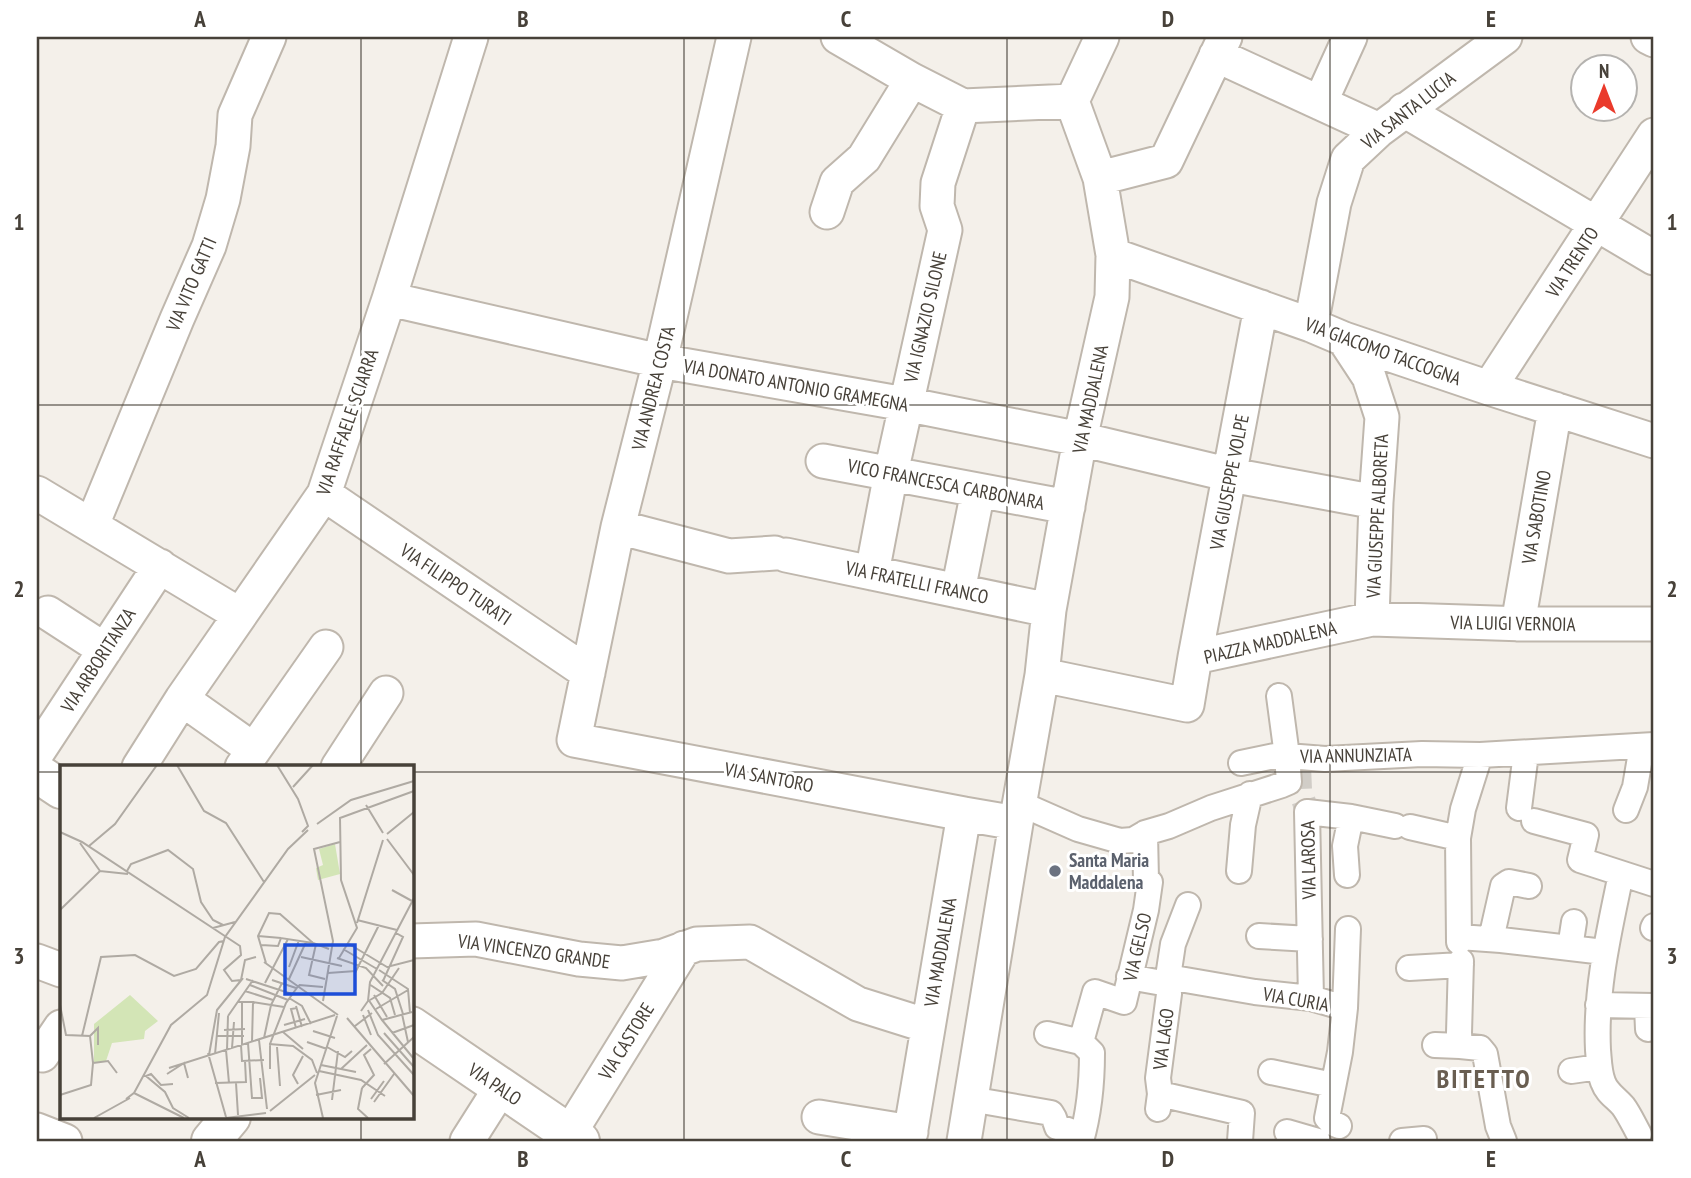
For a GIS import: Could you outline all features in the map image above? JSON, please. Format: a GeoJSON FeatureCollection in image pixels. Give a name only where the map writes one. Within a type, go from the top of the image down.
{"type":"FeatureCollection","features":[{"type":"Feature","properties":{"kind":"street","name":"VIA VITO GATTI"},"geometry":{"type":"LineString","coordinates":[[92,525],[209,246],[223,199],[233,146],[235,115],[269,37]]}},
{"type":"Feature","properties":{"kind":"street","name":"VIA RAFFAELE SCIARRA"},"geometry":{"type":"LineString","coordinates":[[140,765],[182,699],[324,494],[389,299],[471,37]]}},
{"type":"Feature","properties":{"kind":"street","name":"VIA ANDREA COSTA"},"geometry":{"type":"LineString","coordinates":[[574,740],[618,527],[660,361],[734,37]]}},
{"type":"Feature","properties":{"kind":"street"},"geometry":{"type":"LineString","coordinates":[[838,37],[963,106],[1072,101],[1102,37]]}},
{"type":"Feature","properties":{"kind":"street"},"geometry":{"type":"LineString","coordinates":[[1320,103],[1350,37]]}},
{"type":"Feature","properties":{"kind":"street","name":"VIA SANTA LUCIA"},"geometry":{"type":"LineString","coordinates":[[1311,325],[1334,203],[1348,159],[1392,120],[1505,37]]}},
{"type":"Feature","properties":{"kind":"street"},"geometry":{"type":"LineString","coordinates":[[1648,37],[1654,40]]}},
{"type":"Feature","properties":{"kind":"street"},"geometry":{"type":"LineString","coordinates":[[1100,178],[1166,161],[1221,46],[1320,103],[1392,120],[1596,224],[1654,258]]}},
{"type":"Feature","properties":{"kind":"street"},"geometry":{"type":"LineString","coordinates":[[827,212],[837,183],[864,158],[912,80]]}},
{"type":"Feature","properties":{"kind":"street","name":"VIA MADDALENA"},"geometry":{"type":"LineString","coordinates":[[964,1141],[1042,675],[1049,610],[1080,439],[1112,297],[1113,255],[1100,178],[1072,101]]}},
{"type":"Feature","properties":{"kind":"street","name":"VIA IGNAZIO SILONE"},"geometry":{"type":"LineString","coordinates":[[872,573],[905,404],[945,230],[937,206],[938,183],[963,106]]}},
{"type":"Feature","properties":{"kind":"street","name":"VIA TRENTO"},"geometry":{"type":"LineString","coordinates":[[1489,388],[1654,135]]}},
{"type":"Feature","properties":{"kind":"street","name":"VIA GIACOMO TACCOGNA"},"geometry":{"type":"LineString","coordinates":[[1113,255],[1344,339],[1654,441]]}},
{"type":"Feature","properties":{"kind":"street","name":"VIA DONATO ANTONIO GRAMEGNA"},"geometry":{"type":"LineString","coordinates":[[389,299],[660,361],[905,404],[1080,439],[1231,475],[1376,502]]}},
{"type":"Feature","properties":{"kind":"street","name":"VIA GIUSEPPE VOLPE"},"geometry":{"type":"LineString","coordinates":[[1195,657],[1261,307]]}},
{"type":"Feature","properties":{"kind":"street","name":"VIA GIUSEPPE ALBORETA"},"geometry":{"type":"LineString","coordinates":[[1344,339],[1369,377],[1382,417],[1372,619]]}},
{"type":"Feature","properties":{"kind":"street","name":"VIA SABOTINO"},"geometry":{"type":"LineString","coordinates":[[1518,624],[1555,409]]}},
{"type":"Feature","properties":{"kind":"street","name":"VICO FRANCESCA CARBONARA"},"geometry":{"type":"LineString","coordinates":[[824,461],[1068,507]]}},
{"type":"Feature","properties":{"kind":"street"},"geometry":{"type":"LineString","coordinates":[[958,591],[978,491]]}},
{"type":"Feature","properties":{"kind":"street"},"geometry":{"type":"LineString","coordinates":[[37,493],[240,615]]}},
{"type":"Feature","properties":{"kind":"street","name":"VIA FILIPPO TURATI"},"geometry":{"type":"LineString","coordinates":[[324,494],[588,673]]}},
{"type":"Feature","properties":{"kind":"street","name":"VIA FRATELLI FRANCO"},"geometry":{"type":"LineString","coordinates":[[618,527],[729,556],[780,554],[1049,610]]}},
{"type":"Feature","properties":{"kind":"street","name":"VIA ARBORITANZA"},"geometry":{"type":"LineString","coordinates":[[37,753],[160,566]]}},
{"type":"Feature","properties":{"kind":"street"},"geometry":{"type":"LineString","coordinates":[[48,613],[105,650]]}},
{"type":"Feature","properties":{"kind":"street","name":"VIA LUIGI VERNOIA"},"geometry":{"type":"LineString","coordinates":[[1372,619],[1518,624],[1654,624]]}},
{"type":"Feature","properties":{"kind":"street","name":"PIAZZA MADDALENA"},"geometry":{"type":"LineString","coordinates":[[1042,675],[1187,705],[1195,657],[1372,619]]}},
{"type":"Feature","properties":{"kind":"street"},"geometry":{"type":"LineString","coordinates":[[182,699],[248,758],[326,647]]}},
{"type":"Feature","properties":{"kind":"street"},"geometry":{"type":"LineString","coordinates":[[339,765],[386,693]]}},
{"type":"Feature","properties":{"kind":"street"},"geometry":{"type":"LineString","coordinates":[[1241,764],[1275,756],[1295,760],[1279,696]]}},
{"type":"Feature","properties":{"kind":"street","name":"VIA SANTORO"},"geometry":{"type":"LineString","coordinates":[[574,740],[964,814]]}},
{"type":"Feature","properties":{"kind":"street"},"geometry":{"type":"LineString","coordinates":[[1626,810],[1648,746]]}},
{"type":"Feature","properties":{"kind":"street","name":"VIA ANNUNZIATA"},"geometry":{"type":"LineString","coordinates":[[1017,813],[1120,841],[1133,840],[1211,808],[1289,782],[1295,760],[1422,754],[1480,755],[1648,746]]}},
{"type":"Feature","properties":{"kind":"street"},"geometry":{"type":"LineString","coordinates":[[1526,752],[1527,814],[1586,835],[1577,868],[1621,874],[1654,884]]}},
{"type":"Feature","properties":{"kind":"street"},"geometry":{"type":"LineString","coordinates":[[1460,1046],[1458,838],[1463,809],[1480,755]]}},
{"type":"Feature","properties":{"kind":"street"},"geometry":{"type":"LineString","coordinates":[[37,773],[60,788]]}},
{"type":"Feature","properties":{"kind":"street"},"geometry":{"type":"LineString","coordinates":[[1239,871],[1243,825],[1250,794]]}},
{"type":"Feature","properties":{"kind":"street","name":"VIA LAROSA"},"geometry":{"type":"LineString","coordinates":[[1311,998],[1306,810],[1458,838]]}},
{"type":"Feature","properties":{"kind":"street"},"geometry":{"type":"LineString","coordinates":[[964,814],[1017,813]]}},
{"type":"Feature","properties":{"kind":"street","name":"VIA MADDALENA"},"geometry":{"type":"LineString","coordinates":[[910,1136],[964,814]]}},
{"type":"Feature","properties":{"kind":"street"},"geometry":{"type":"LineString","coordinates":[[1347,875],[1345,846],[1351,817]]}},
{"type":"Feature","properties":{"kind":"street","name":"VIA GELSO"},"geometry":{"type":"LineString","coordinates":[[1081,1042],[1095,992],[1124,1002],[1150,882],[1146,880],[1144,869],[1145,833]]}},
{"type":"Feature","properties":{"kind":"street"},"geometry":{"type":"LineString","coordinates":[[1621,874],[1604,952],[1597,1027],[1601,1079],[1607,1093],[1622,1106],[1640,1134]]}},
{"type":"Feature","properties":{"kind":"street"},"geometry":{"type":"LineString","coordinates":[[1491,939],[1503,886],[1508,882],[1529,886]]}},
{"type":"Feature","properties":{"kind":"street","name":"VIA LAGO"},"geometry":{"type":"LineString","coordinates":[[1188,905],[1173,944],[1158,1078],[1159,1101],[1242,1113],[1240,1141]]}},
{"type":"Feature","properties":{"kind":"street"},"geometry":{"type":"LineString","coordinates":[[1570,948],[1574,922]]}},
{"type":"Feature","properties":{"kind":"street"},"geometry":{"type":"LineString","coordinates":[[1345,1008],[1348,929]]}},
{"type":"Feature","properties":{"kind":"street"},"geometry":{"type":"LineString","coordinates":[[1259,936],[1310,939]]}},
{"type":"Feature","properties":{"kind":"street","name":"VIA VINCENZO GRANDE"},"geometry":{"type":"LineString","coordinates":[[413,941],[476,939],[579,959],[622,963],[664,956],[696,944],[750,942],[858,1004],[928,1026]]}},
{"type":"Feature","properties":{"kind":"street"},"geometry":{"type":"LineString","coordinates":[[1409,968],[1491,939],[1604,952]]}},
{"type":"Feature","properties":{"kind":"street","name":"VIA CASTORE"},"geometry":{"type":"LineString","coordinates":[[574,1138],[684,948]]}},
{"type":"Feature","properties":{"kind":"street"},"geometry":{"type":"LineString","coordinates":[[37,961],[60,970]]}},
{"type":"Feature","properties":{"kind":"street","name":"VIA CURIA"},"geometry":{"type":"LineString","coordinates":[[1129,977],[1311,998],[1345,1008],[1340,1052],[1327,1118],[1345,1135]]}},
{"type":"Feature","properties":{"kind":"street"},"geometry":{"type":"LineString","coordinates":[[1598,1005],[1650,1014]]}},
{"type":"Feature","properties":{"kind":"street"},"geometry":{"type":"LineString","coordinates":[[42,1055],[60,1028]]}},
{"type":"Feature","properties":{"kind":"street","name":"VIA PALO"},"geometry":{"type":"LineString","coordinates":[[413,1028],[574,1138]]}},
{"type":"Feature","properties":{"kind":"street"},"geometry":{"type":"LineString","coordinates":[[970,1099],[1051,1113],[1057,1127],[1068,1130],[1081,1141],[1093,1053],[1081,1042],[1047,1034]]}},
{"type":"Feature","properties":{"kind":"street"},"geometry":{"type":"LineString","coordinates":[[1435,1045],[1480,1048],[1485,1055],[1504,1141]]}},
{"type":"Feature","properties":{"kind":"street"},"geometry":{"type":"LineString","coordinates":[[1571,1071],[1600,1067]]}},
{"type":"Feature","properties":{"kind":"street"},"geometry":{"type":"LineString","coordinates":[[1271,1072],[1333,1085]]}},
{"type":"Feature","properties":{"kind":"street"},"geometry":{"type":"LineString","coordinates":[[467,1141],[500,1089]]}},
{"type":"Feature","properties":{"kind":"street"},"geometry":{"type":"LineString","coordinates":[[819,1117],[910,1136]]}},
{"type":"Feature","properties":{"kind":"street"},"geometry":{"type":"LineString","coordinates":[[37,1130],[65,1141]]}},
{"type":"Feature","properties":{"kind":"street"},"geometry":{"type":"LineString","coordinates":[[1287,1132],[1318,1141]]}},
{"type":"Feature","properties":{"kind":"tunnel"},"geometry":{"type":"LineString","coordinates":[[1299,765],[1300,790],[1306,808]]}},
{"type":"Feature","properties":{"kind":"place","name":"Santa Maria Maddalena"},"geometry":{"type":"Point","coordinates":[1055,871]}},
{"type":"Feature","properties":{"kind":"district","name":"BITETTO"},"geometry":{"type":"Point","coordinates":[1484,1079]}}]}
